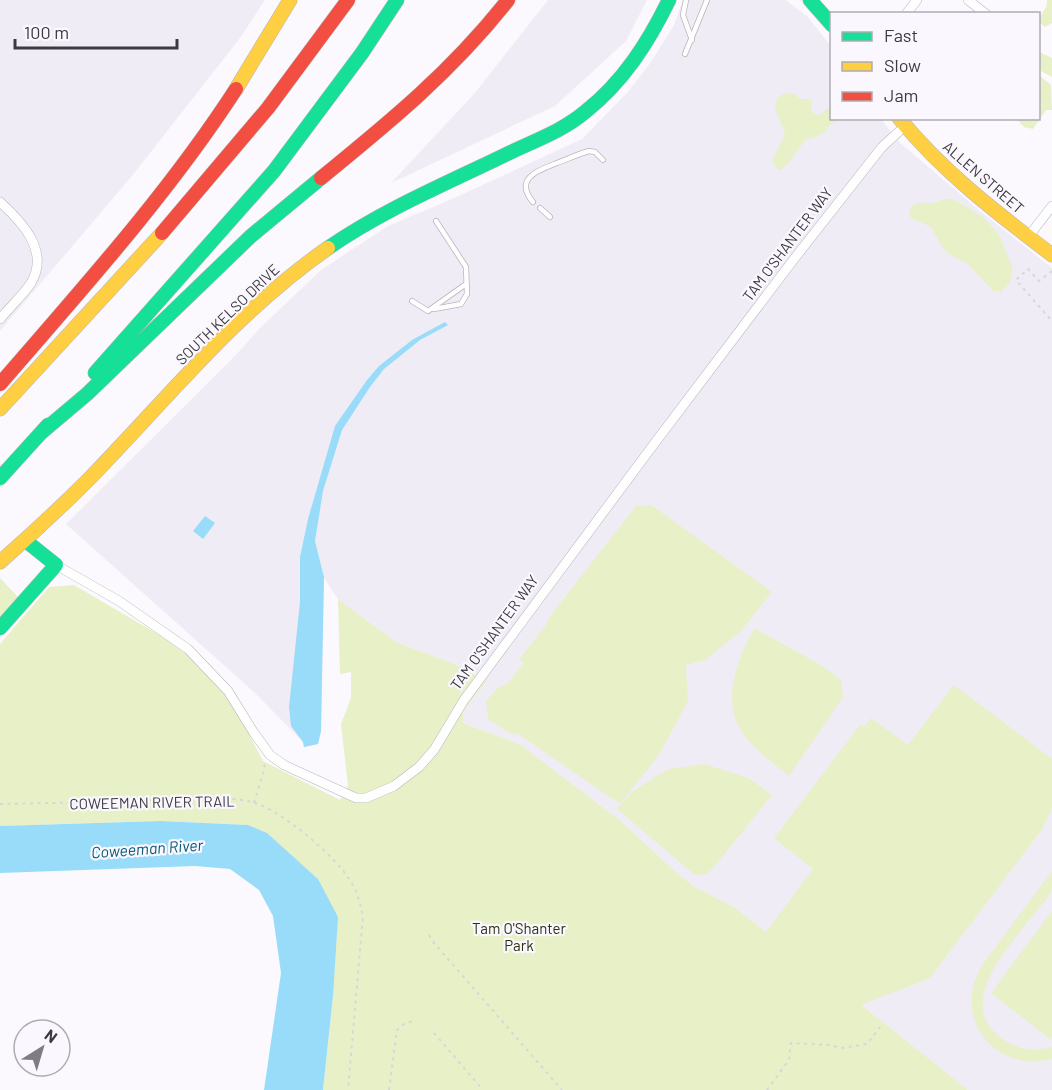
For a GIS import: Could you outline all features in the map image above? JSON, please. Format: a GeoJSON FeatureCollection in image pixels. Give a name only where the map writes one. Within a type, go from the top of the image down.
{"type":"FeatureCollection","features":[{"type":"Feature","properties":{"kind":"main road"},"geometry":{"type":"LineString","coordinates":[[0,384],[131,231],[197,148],[246,76],[290,0]]}},
{"type":"Feature","properties":{"kind":"main road"},"geometry":{"type":"LineString","coordinates":[[0,409],[234,151],[348,0]]}},
{"type":"Feature","properties":{"kind":"main road"},"geometry":{"type":"LineString","coordinates":[[0,478],[274,171],[362,53],[397,0]]}},
{"type":"Feature","properties":{"kind":"main road"},"geometry":{"type":"LineString","coordinates":[[42,432],[69,412],[257,231],[441,76],[476,40],[508,0]]}},
{"type":"Feature","properties":{"kind":"main road","name":"SOUTH KELSO DRIVE"},"geometry":{"type":"LineString","coordinates":[[0,562],[26,541],[108,459],[241,319],[286,278],[362,225],[566,125],[608,92],[631,67],[652,34],[669,0]]}},
{"type":"Feature","properties":{"kind":"main road"},"geometry":{"type":"LineString","coordinates":[[810,0],[830,24]]}},
{"type":"Feature","properties":{"kind":"main road","name":"ALLEN STREET"},"geometry":{"type":"LineString","coordinates":[[902,122],[912,136],[964,186],[1052,255]]}},
{"type":"Feature","properties":{"kind":"main road","name":"TAM O'SHANTER WAY"},"geometry":{"type":"LineString","coordinates":[[26,541],[56,565]]}},
{"type":"Feature","properties":{"kind":"main road"},"geometry":{"type":"LineString","coordinates":[[0,628],[56,565]]}},
{"type":"Feature","properties":{"kind":"street"},"geometry":{"type":"LineString","coordinates":[[908,12],[917,0]]}},
{"type":"Feature","properties":{"kind":"street"},"geometry":{"type":"LineString","coordinates":[[968,0],[983,12]]}},
{"type":"Feature","properties":{"kind":"street","name":"TAM O'SHANTER WAY"},"geometry":{"type":"LineString","coordinates":[[56,565],[119,601],[188,649],[228,691],[254,734],[270,755],[284,765],[356,798],[366,798],[394,786],[419,767],[434,750],[464,700],[651,448],[807,242],[902,122]]}},
{"type":"Feature","properties":{"kind":"street"},"geometry":{"type":"LineString","coordinates":[[0,202],[31,235],[37,261],[35,274],[30,284],[0,318]]}},
{"type":"Feature","properties":{"kind":"street"},"geometry":{"type":"LineString","coordinates":[[1028,237],[1052,206]]}},
{"type":"Feature","properties":{"kind":"lane"},"geometry":{"type":"LineString","coordinates":[[686,0],[683,15],[692,40]]}},
{"type":"Feature","properties":{"kind":"lane"},"geometry":{"type":"LineString","coordinates":[[685,54],[707,0]]}},
{"type":"Feature","properties":{"kind":"lane"},"geometry":{"type":"LineString","coordinates":[[533,202],[526,188],[534,172],[589,151],[595,152],[603,160]]}},
{"type":"Feature","properties":{"kind":"lane"},"geometry":{"type":"LineString","coordinates":[[540,208],[550,217]]}},
{"type":"Feature","properties":{"kind":"lane"},"geometry":{"type":"LineString","coordinates":[[412,302],[428,311],[461,304],[466,298],[466,267],[436,221]]}},
{"type":"Feature","properties":{"kind":"lane"},"geometry":{"type":"LineString","coordinates":[[434,309],[466,284]]}},
{"type":"Feature","properties":{"kind":"path"},"geometry":{"type":"LineString","coordinates":[[1052,271],[1039,281],[1028,270],[1016,280],[1052,321]]}},
{"type":"Feature","properties":{"kind":"path"},"geometry":{"type":"LineString","coordinates":[[254,803],[265,767],[263,763]]}},
{"type":"Feature","properties":{"kind":"path","name":"COWEEMAN RIVER TRAIL"},"geometry":{"type":"LineString","coordinates":[[0,804],[230,800],[254,803],[287,821],[334,860],[359,896],[363,916],[348,1090]]}},
{"type":"Feature","properties":{"kind":"path"},"geometry":{"type":"LineString","coordinates":[[429,935],[562,1090]]}},
{"type":"Feature","properties":{"kind":"path"},"geometry":{"type":"LineString","coordinates":[[389,1090],[397,1030],[404,1024],[416,1020]]}},
{"type":"Feature","properties":{"kind":"path"},"geometry":{"type":"LineString","coordinates":[[767,1090],[789,1060],[791,1043],[843,1048],[867,1044],[880,1028]]}},
{"type":"Feature","properties":{"kind":"path"},"geometry":{"type":"LineString","coordinates":[[434,1034],[483,1090]]}},
{"type":"Feature","properties":{"kind":"shaded area"},"geometry":{"type":"Polygon","coordinates":[[[0,0],[265,0],[240,38],[132,176],[0,331],[0,0]]]}},
{"type":"Feature","properties":{"kind":"shaded area"},"geometry":{"type":"Polygon","coordinates":[[[548,0],[647,0],[626,41],[555,106],[391,183],[474,94],[548,0]]]}},
{"type":"Feature","properties":{"kind":"shaded area"},"geometry":{"type":"Polygon","coordinates":[[[683,0],[786,0],[808,17],[830,45],[830,120],[882,120],[898,141],[980,211],[1052,268],[1052,1090],[968,1090],[734,907],[695,887],[678,874],[622,822],[521,745],[463,723],[463,711],[487,681],[452,663],[396,642],[338,599],[324,578],[321,731],[318,744],[304,747],[303,742],[255,693],[66,524],[233,358],[260,328],[321,270],[388,226],[582,139],[627,93],[651,62],[674,25],[683,0]]]}},
{"type":"Feature","properties":{"kind":"green space"},"geometry":{"type":"Polygon","coordinates":[[[1047,0],[1052,0],[1052,23],[1045,27],[1040,23],[1040,16],[1047,0]]]}},
{"type":"Feature","properties":{"kind":"green space"},"geometry":{"type":"Polygon","coordinates":[[[1040,52],[1052,58],[1052,77],[1040,71],[1040,52]]]}},
{"type":"Feature","properties":{"kind":"green space"},"geometry":{"type":"Polygon","coordinates":[[[1040,76],[1051,85],[1052,110],[1046,110],[1040,119],[1040,76]]]}},
{"type":"Feature","properties":{"kind":"green space"},"geometry":{"type":"Polygon","coordinates":[[[789,93],[801,99],[810,99],[811,111],[818,116],[830,109],[830,120],[837,121],[818,136],[805,140],[787,165],[780,170],[772,161],[785,134],[775,105],[781,95],[789,93]]]}},
{"type":"Feature","properties":{"kind":"green space"},"geometry":{"type":"Polygon","coordinates":[[[1018,120],[1039,120],[1033,129],[1024,127],[1018,120]]]}},
{"type":"Feature","properties":{"kind":"green space"},"geometry":{"type":"Polygon","coordinates":[[[952,199],[969,208],[984,218],[999,235],[1013,269],[1010,282],[1001,292],[993,291],[968,264],[949,254],[931,227],[909,215],[910,209],[915,204],[933,203],[952,199]]]}},
{"type":"Feature","properties":{"kind":"green space"},"geometry":{"type":"Polygon","coordinates":[[[651,505],[772,592],[740,632],[705,660],[686,665],[688,701],[659,755],[620,804],[518,734],[509,733],[488,719],[486,701],[498,688],[508,683],[524,663],[519,660],[548,622],[547,620],[636,506],[651,505]]]}},
{"type":"Feature","properties":{"kind":"green space"},"geometry":{"type":"Polygon","coordinates":[[[0,578],[18,597],[0,617],[0,578]]]}},
{"type":"Feature","properties":{"kind":"green space","name":"Tam O'Shanter Park"},"geometry":{"type":"Polygon","coordinates":[[[74,585],[161,636],[201,665],[234,706],[263,761],[340,800],[348,786],[341,724],[351,698],[351,672],[340,674],[338,599],[396,642],[452,663],[487,681],[463,711],[463,723],[521,745],[622,822],[695,887],[734,907],[766,932],[813,869],[774,838],[860,725],[864,727],[871,718],[908,745],[954,685],[1052,759],[1052,808],[1043,828],[930,978],[861,1005],[968,1090],[323,1090],[333,996],[318,879],[267,834],[248,825],[161,821],[0,826],[0,644],[49,587],[74,585]]]}},
{"type":"Feature","properties":{"kind":"green space"},"geometry":{"type":"Polygon","coordinates":[[[754,628],[821,665],[841,680],[843,697],[789,776],[749,741],[734,715],[732,703],[735,676],[754,628]]]}},
{"type":"Feature","properties":{"kind":"green space"},"geometry":{"type":"Polygon","coordinates":[[[704,764],[748,778],[772,795],[708,874],[695,875],[617,809],[633,791],[668,769],[704,764]]]}},
{"type":"Feature","properties":{"kind":"green space"},"geometry":{"type":"Polygon","coordinates":[[[1052,871],[1051,892],[1004,953],[985,988],[983,1006],[987,1022],[1000,1037],[1012,1045],[1025,1049],[1052,1047],[1052,1059],[1031,1061],[1012,1058],[996,1049],[983,1036],[975,1020],[972,1002],[974,983],[983,964],[1052,871]]]}},
{"type":"Feature","properties":{"kind":"green space"},"geometry":{"type":"Polygon","coordinates":[[[1052,911],[1052,1037],[1050,1039],[991,993],[1052,911]]]}},
{"type":"Feature","properties":{"kind":"water"},"geometry":{"type":"Polygon","coordinates":[[[445,322],[448,325],[420,340],[384,369],[342,430],[323,491],[315,541],[324,577],[321,731],[318,744],[304,747],[291,726],[289,707],[300,602],[300,557],[308,519],[335,426],[379,366],[412,340],[445,322]]]}},
{"type":"Feature","properties":{"kind":"water"},"geometry":{"type":"Polygon","coordinates":[[[205,516],[215,523],[203,539],[193,531],[205,516]]]}},
{"type":"Feature","properties":{"kind":"water","name":"Coweeman River"},"geometry":{"type":"Polygon","coordinates":[[[161,821],[248,825],[267,833],[318,879],[338,917],[333,996],[323,1090],[264,1090],[281,973],[273,916],[259,890],[230,869],[195,866],[0,873],[0,826],[161,821]]]}},
{"type":"Feature","properties":{"kind":"traffic: fast"},"geometry":{"type":"LineString","coordinates":[[95,373],[274,171],[362,53],[397,0]]}},
{"type":"Feature","properties":{"kind":"traffic: fast"},"geometry":{"type":"LineString","coordinates":[[328,248],[392,210],[546,136],[576,119],[599,100],[623,75],[643,46],[669,0]]}},
{"type":"Feature","properties":{"kind":"traffic: fast"},"geometry":{"type":"LineString","coordinates":[[810,0],[830,23]]}},
{"type":"Feature","properties":{"kind":"traffic: fast"},"geometry":{"type":"LineString","coordinates":[[42,432],[87,394],[251,236],[321,178]]}},
{"type":"Feature","properties":{"kind":"traffic: fast"},"geometry":{"type":"LineString","coordinates":[[0,478],[48,425]]}},
{"type":"Feature","properties":{"kind":"traffic: fast"},"geometry":{"type":"LineString","coordinates":[[0,628],[56,565],[26,541]]}},
{"type":"Feature","properties":{"kind":"traffic: slow"},"geometry":{"type":"LineString","coordinates":[[236,89],[290,0]]}},
{"type":"Feature","properties":{"kind":"traffic: slow"},"geometry":{"type":"LineString","coordinates":[[901,120],[952,174],[1052,255]]}},
{"type":"Feature","properties":{"kind":"traffic: slow"},"geometry":{"type":"LineString","coordinates":[[0,409],[162,233]]}},
{"type":"Feature","properties":{"kind":"traffic: slow"},"geometry":{"type":"LineString","coordinates":[[0,562],[90,478],[204,357],[263,299],[328,248]]}},
{"type":"Feature","properties":{"kind":"traffic: jam"},"geometry":{"type":"LineString","coordinates":[[162,233],[268,108],[348,0]]}},
{"type":"Feature","properties":{"kind":"traffic: jam"},"geometry":{"type":"LineString","coordinates":[[321,178],[420,94],[465,50],[508,0]]}},
{"type":"Feature","properties":{"kind":"traffic: jam"},"geometry":{"type":"LineString","coordinates":[[0,384],[93,277],[153,203],[210,128],[236,89]]}}]}
